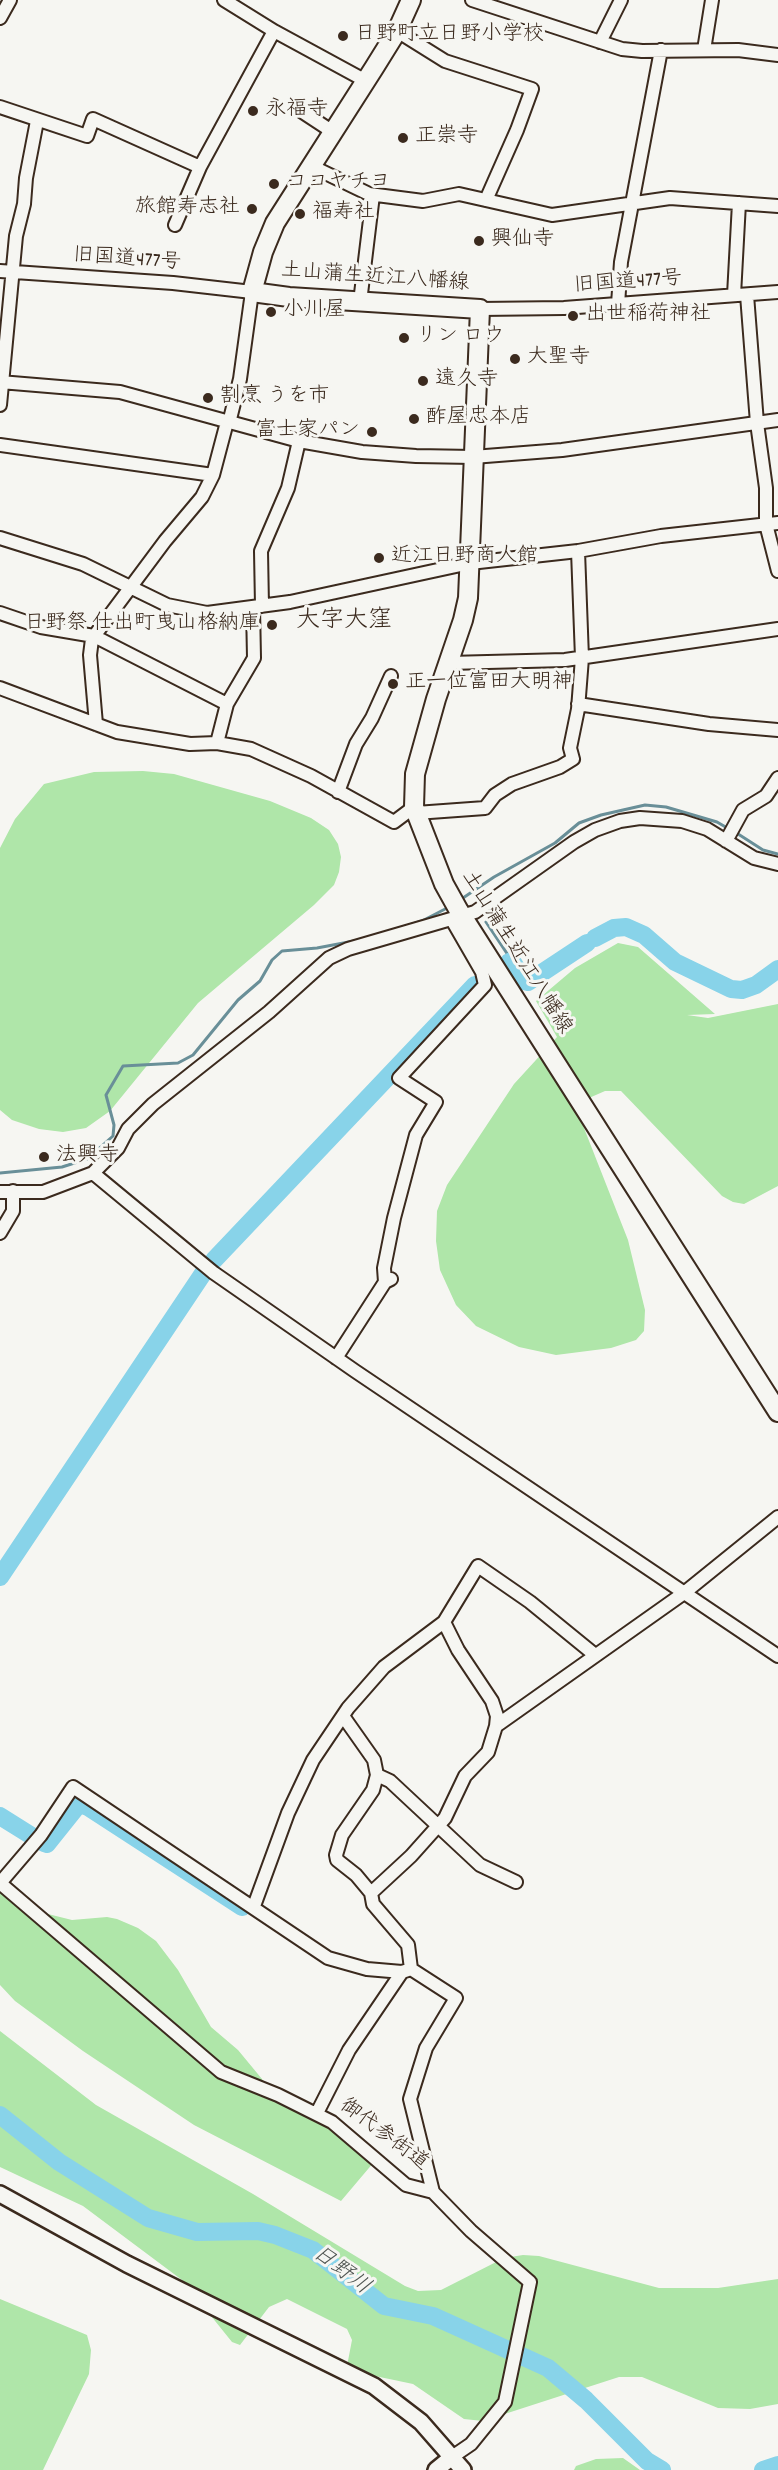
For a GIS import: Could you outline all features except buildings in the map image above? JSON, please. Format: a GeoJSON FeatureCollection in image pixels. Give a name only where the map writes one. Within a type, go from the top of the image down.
{"type":"FeatureCollection","features":[{"type":"Feature","properties":{"kind":"main road","name":"土山蒲生近江八幡線"},"geometry":{"type":"LineString","coordinates":[[411,0],[397,31],[275,223],[263,252],[252,292],[360,302],[480,309],[470,563],[463,620],[436,699],[415,774],[415,810],[458,916],[778,1412]]}},
{"type":"Feature","properties":{"kind":"street"},"geometry":{"type":"LineString","coordinates":[[0,18],[10,0]]}},
{"type":"Feature","properties":{"kind":"street"},"geometry":{"type":"LineString","coordinates":[[224,0],[274,31],[366,81]]}},
{"type":"Feature","properties":{"kind":"street"},"geometry":{"type":"LineString","coordinates":[[472,0],[622,49],[752,51],[778,55]]}},
{"type":"Feature","properties":{"kind":"street"},"geometry":{"type":"LineString","coordinates":[[600,42],[621,0]]}},
{"type":"Feature","properties":{"kind":"street"},"geometry":{"type":"LineString","coordinates":[[704,50],[712,0]]}},
{"type":"Feature","properties":{"kind":"street"},"geometry":{"type":"LineString","coordinates":[[175,225],[200,167],[274,31]]}},
{"type":"Feature","properties":{"kind":"street"},"geometry":{"type":"LineString","coordinates":[[397,31],[445,61],[532,89],[517,130],[486,200]]}},
{"type":"Feature","properties":{"kind":"street"},"geometry":{"type":"LineString","coordinates":[[618,304],[621,262],[661,51]]}},
{"type":"Feature","properties":{"kind":"street"},"geometry":{"type":"LineString","coordinates":[[0,107],[87,136],[93,119],[200,167]]}},
{"type":"Feature","properties":{"kind":"street"},"geometry":{"type":"LineString","coordinates":[[298,109],[333,132]]}},
{"type":"Feature","properties":{"kind":"street"},"geometry":{"type":"LineString","coordinates":[[0,405],[6,272],[24,204],[26,178],[37,121]]}},
{"type":"Feature","properties":{"kind":"street"},"geometry":{"type":"LineString","coordinates":[[311,166],[373,195],[423,201],[459,194],[557,215],[670,198],[778,206]]}},
{"type":"Feature","properties":{"kind":"street"},"geometry":{"type":"LineString","coordinates":[[360,302],[373,195]]}},
{"type":"Feature","properties":{"kind":"street"},"geometry":{"type":"LineString","coordinates":[[734,295],[739,203]]}},
{"type":"Feature","properties":{"kind":"street","name":"旧国道477号"},"geometry":{"type":"LineString","coordinates":[[6,272],[174,283],[252,292]]}},
{"type":"Feature","properties":{"kind":"street"},"geometry":{"type":"LineString","coordinates":[[96,724],[98,714],[90,655],[94,636],[131,585],[202,497],[213,475],[240,379],[252,292]]}},
{"type":"Feature","properties":{"kind":"street","name":"旧国道477号"},"geometry":{"type":"LineString","coordinates":[[480,309],[564,308],[778,292]]}},
{"type":"Feature","properties":{"kind":"street"},"geometry":{"type":"LineString","coordinates":[[747,295],[757,423],[778,571]]}},
{"type":"Feature","properties":{"kind":"street"},"geometry":{"type":"LineString","coordinates":[[1,382],[120,392],[299,441],[362,452],[473,457],[562,450],[778,420]]}},
{"type":"Feature","properties":{"kind":"street"},"geometry":{"type":"LineString","coordinates":[[217,743],[227,704],[254,658],[261,551],[288,488],[299,441]]}},
{"type":"Feature","properties":{"kind":"street"},"geometry":{"type":"LineString","coordinates":[[0,445],[213,475]]}},
{"type":"Feature","properties":{"kind":"street"},"geometry":{"type":"LineString","coordinates":[[0,538],[83,564],[181,609],[207,613],[326,596],[470,563],[578,551],[661,536],[772,523]]}},
{"type":"Feature","properties":{"kind":"street"},"geometry":{"type":"LineString","coordinates":[[0,688],[117,732],[190,744],[217,743],[251,748],[394,822],[415,810],[486,808],[495,795],[512,784],[560,767],[573,759],[570,748],[578,704],[582,658],[578,551]]}},
{"type":"Feature","properties":{"kind":"street"},"geometry":{"type":"LineString","coordinates":[[0,613],[41,627],[94,636],[227,704]]}},
{"type":"Feature","properties":{"kind":"street"},"geometry":{"type":"LineString","coordinates":[[449,663],[525,663],[582,658],[778,629]]}},
{"type":"Feature","properties":{"kind":"street"},"geometry":{"type":"LineString","coordinates":[[338,792],[356,744],[372,718],[391,676]]}},
{"type":"Feature","properties":{"kind":"street"},"geometry":{"type":"LineString","coordinates":[[578,704],[691,722],[778,730]]}},
{"type":"Feature","properties":{"kind":"street"},"geometry":{"type":"LineString","coordinates":[[727,838],[744,810],[766,796],[778,778]]}},
{"type":"Feature","properties":{"kind":"street"},"geometry":{"type":"LineString","coordinates":[[0,1192],[28,1193],[52,1190],[93,1173],[118,1148],[128,1130],[153,1104],[269,1012],[329,958],[458,916],[574,842],[620,821],[656,818],[682,821],[727,838],[754,858],[778,864]]}},
{"type":"Feature","properties":{"kind":"street"},"geometry":{"type":"LineString","coordinates":[[336,1358],[388,1280],[384,1269],[394,1218],[416,1135],[436,1102],[399,1078],[486,981],[458,916]]}},
{"type":"Feature","properties":{"kind":"street"},"geometry":{"type":"LineString","coordinates":[[93,1173],[214,1273],[778,1656]]}},
{"type":"Feature","properties":{"kind":"street"},"geometry":{"type":"LineString","coordinates":[[0,1233],[12,1211],[14,1191]]}},
{"type":"Feature","properties":{"kind":"street"},"geometry":{"type":"LineString","coordinates":[[496,1726],[545,1694],[595,1655],[684,1593],[778,1517]]}},
{"type":"Feature","properties":{"kind":"street"},"geometry":{"type":"LineString","coordinates":[[254,1906],[279,1835],[303,1777],[343,1716],[384,1667],[444,1622],[478,1566],[530,1602],[595,1655]]}},
{"type":"Feature","properties":{"kind":"street"},"geometry":{"type":"LineString","coordinates":[[371,1893],[439,1825],[465,1776],[488,1752],[496,1726],[497,1716],[492,1701],[458,1650],[444,1622]]}},
{"type":"Feature","properties":{"kind":"street"},"geometry":{"type":"LineString","coordinates":[[317,2113],[349,2050],[406,1970],[408,1945],[373,1904],[371,1893],[356,1875],[337,1860],[336,1855],[342,1835],[373,1790],[377,1775],[374,1760],[343,1716]]}},
{"type":"Feature","properties":{"kind":"street"},"geometry":{"type":"LineString","coordinates":[[377,1775],[390,1781],[480,1865],[516,1882]]}},
{"type":"Feature","properties":{"kind":"street"},"geometry":{"type":"LineString","coordinates":[[0,1883],[41,1836],[74,1787],[254,1906],[328,1958],[367,1970],[406,1970],[456,1998],[426,2048],[410,2099],[433,2192]]}},
{"type":"Feature","properties":{"kind":"street","name":"御代参街道"},"geometry":{"type":"LineString","coordinates":[[0,1883],[221,2072],[317,2113],[352,2137],[406,2185],[433,2192],[471,2231],[530,2282],[503,2406],[471,2444],[452,2457]]}},
{"type":"Feature","properties":{"kind":"street"},"geometry":{"type":"LineString","coordinates":[[0,2194],[127,2264],[374,2386],[406,2409],[463,2470]]}},
{"type":"Feature","properties":{"kind":"street"},"geometry":{"type":"LineString","coordinates":[[436,2470],[452,2457]]}},
{"type":"Feature","properties":{"kind":"green space"},"geometry":{"type":"Polygon","coordinates":[[[143,771],[174,774],[270,801],[311,818],[329,830],[338,844],[341,857],[339,872],[334,885],[314,905],[198,1003],[110,1111],[86,1128],[63,1132],[39,1129],[12,1120],[0,1110],[0,848],[15,819],[44,784],[94,772],[143,771]]]}},
{"type":"Feature","properties":{"kind":"green space"},"geometry":{"type":"Polygon","coordinates":[[[618,943],[638,947],[715,1014],[687,1015],[708,1018],[778,1004],[778,1186],[744,1204],[733,1202],[722,1196],[621,1091],[605,1091],[589,1098],[582,1107],[582,1123],[628,1240],[645,1310],[644,1331],[636,1340],[611,1348],[556,1355],[519,1347],[476,1326],[456,1305],[440,1270],[436,1241],[437,1211],[447,1185],[514,1084],[557,1037],[536,1001],[575,968],[618,943]]]}},
{"type":"Feature","properties":{"kind":"green space"},"geometry":{"type":"Polygon","coordinates":[[[0,1873],[8,1886],[44,1913],[72,1920],[107,1917],[117,1919],[138,1928],[156,1941],[178,1970],[211,2027],[238,2050],[281,2102],[321,2119],[374,2162],[341,2201],[194,2125],[83,2051],[15,2001],[0,1985],[0,1873]]]}},
{"type":"Feature","properties":{"kind":"green space"},"geometry":{"type":"Polygon","coordinates":[[[0,2031],[96,2105],[253,2194],[405,2286],[418,2291],[441,2290],[504,2258],[523,2255],[539,2256],[659,2288],[718,2288],[778,2279],[778,2404],[750,2409],[718,2408],[642,2377],[619,2377],[483,2421],[464,2419],[413,2384],[375,2376],[347,2366],[352,2340],[347,2329],[287,2299],[269,2307],[240,2345],[232,2342],[182,2280],[83,2206],[0,2167],[0,2031]]]}},
{"type":"Feature","properties":{"kind":"green space"},"geometry":{"type":"Polygon","coordinates":[[[0,2299],[87,2335],[91,2350],[89,2374],[43,2470],[0,2470],[0,2299]]]}},
{"type":"Feature","properties":{"kind":"green space"},"geometry":{"type":"Polygon","coordinates":[[[623,2458],[640,2470],[574,2470],[576,2466],[596,2459],[623,2458]]]}},
{"type":"Feature","properties":{"kind":"waterway"},"geometry":{"type":"LineString","coordinates":[[460,900],[494,877],[555,843],[579,823],[601,815],[645,805],[666,807],[717,822],[729,829]]}},
{"type":"Feature","properties":{"kind":"waterway"},"geometry":{"type":"LineString","coordinates":[[735,832],[763,850],[778,854]]}},
{"type":"Feature","properties":{"kind":"waterway"},"geometry":{"type":"LineString","coordinates":[[377,935],[422,921],[449,907]]}},
{"type":"Feature","properties":{"kind":"waterway"},"geometry":{"type":"LineString","coordinates":[[486,922],[512,961]]}},
{"type":"Feature","properties":{"kind":"waterway"},"geometry":{"type":"LineString","coordinates":[[595,938],[614,928],[626,927],[644,935],[675,962],[731,989],[742,990],[756,985],[778,969]]}},
{"type":"Feature","properties":{"kind":"waterway"},"geometry":{"type":"LineString","coordinates":[[0,1173],[62,1167],[87,1159],[113,1136],[114,1125],[106,1095],[123,1066],[178,1063],[193,1055],[238,1000],[260,981],[272,960],[282,951],[317,948],[354,941]]}},
{"type":"Feature","properties":{"kind":"waterway"},"geometry":{"type":"LineString","coordinates":[[509,962],[512,961],[524,981],[528,982],[587,943]]}},
{"type":"Feature","properties":{"kind":"waterway"},"geometry":{"type":"LineString","coordinates":[[214,1260],[475,985]]}},
{"type":"Feature","properties":{"kind":"waterway"},"geometry":{"type":"LineString","coordinates":[[0,1577],[204,1272]]}},
{"type":"Feature","properties":{"kind":"waterway"},"geometry":{"type":"LineString","coordinates":[[44,1843],[47,1844],[79,1804],[88,1807],[242,1907]]}},
{"type":"Feature","properties":{"kind":"waterway"},"geometry":{"type":"LineString","coordinates":[[0,1816],[35,1838]]}},
{"type":"Feature","properties":{"kind":"waterway","name":"日野川"},"geometry":{"type":"LineString","coordinates":[[0,2115],[59,2162],[148,2218],[197,2232],[258,2231],[275,2235],[313,2250],[384,2306],[433,2316],[548,2368],[586,2400],[647,2461],[662,2470]]}},
{"type":"Feature","properties":{"kind":"waterway","name":"日野川"},"geometry":{"type":"LineString","coordinates":[[763,2470],[778,2465]]}},
{"type":"Feature","properties":{"kind":"place","name":"日野町立日野小学校"},"geometry":{"type":"Point","coordinates":[343,36]}},
{"type":"Feature","properties":{"kind":"place","name":"永福寺"},"geometry":{"type":"Point","coordinates":[253,111]}},
{"type":"Feature","properties":{"kind":"place","name":"正崇寺"},"geometry":{"type":"Point","coordinates":[403,138]}},
{"type":"Feature","properties":{"kind":"place","name":"ココヤチヨ"},"geometry":{"type":"Point","coordinates":[274,184]}},
{"type":"Feature","properties":{"kind":"place","name":"旅館寿志社"},"geometry":{"type":"Point","coordinates":[252,209]}},
{"type":"Feature","properties":{"kind":"place","name":"福寿社"},"geometry":{"type":"Point","coordinates":[300,214]}},
{"type":"Feature","properties":{"kind":"place","name":"興仙寺"},"geometry":{"type":"Point","coordinates":[479,241]}},
{"type":"Feature","properties":{"kind":"place","name":"小川屋"},"geometry":{"type":"Point","coordinates":[271,312]}},
{"type":"Feature","properties":{"kind":"place","name":"出世稲荷神社"},"geometry":{"type":"Point","coordinates":[573,316]}},
{"type":"Feature","properties":{"kind":"place","name":"リン ロウ"},"geometry":{"type":"Point","coordinates":[404,338]}},
{"type":"Feature","properties":{"kind":"place","name":"大聖寺"},"geometry":{"type":"Point","coordinates":[515,359]}},
{"type":"Feature","properties":{"kind":"place","name":"遠久寺"},"geometry":{"type":"Point","coordinates":[423,381]}},
{"type":"Feature","properties":{"kind":"place","name":"割烹 うを市"},"geometry":{"type":"Point","coordinates":[208,398]}},
{"type":"Feature","properties":{"kind":"place","name":"酢屋忠本店"},"geometry":{"type":"Point","coordinates":[414,419]}},
{"type":"Feature","properties":{"kind":"place","name":"富士家パン"},"geometry":{"type":"Point","coordinates":[372,432]}},
{"type":"Feature","properties":{"kind":"place","name":"近江日野商人館"},"geometry":{"type":"Point","coordinates":[379,558]}},
{"type":"Feature","properties":{"kind":"place","name":"日野祭 仕出町曳山格納庫"},"geometry":{"type":"Point","coordinates":[272,625]}},
{"type":"Feature","properties":{"kind":"place","name":"正一位富田大明神"},"geometry":{"type":"Point","coordinates":[393,684]}},
{"type":"Feature","properties":{"kind":"place","name":"法興寺"},"geometry":{"type":"Point","coordinates":[44,1157]}},
{"type":"Feature","properties":{"kind":"district","name":"大字大窪"},"geometry":{"type":"Point","coordinates":[344,623]}}]}
